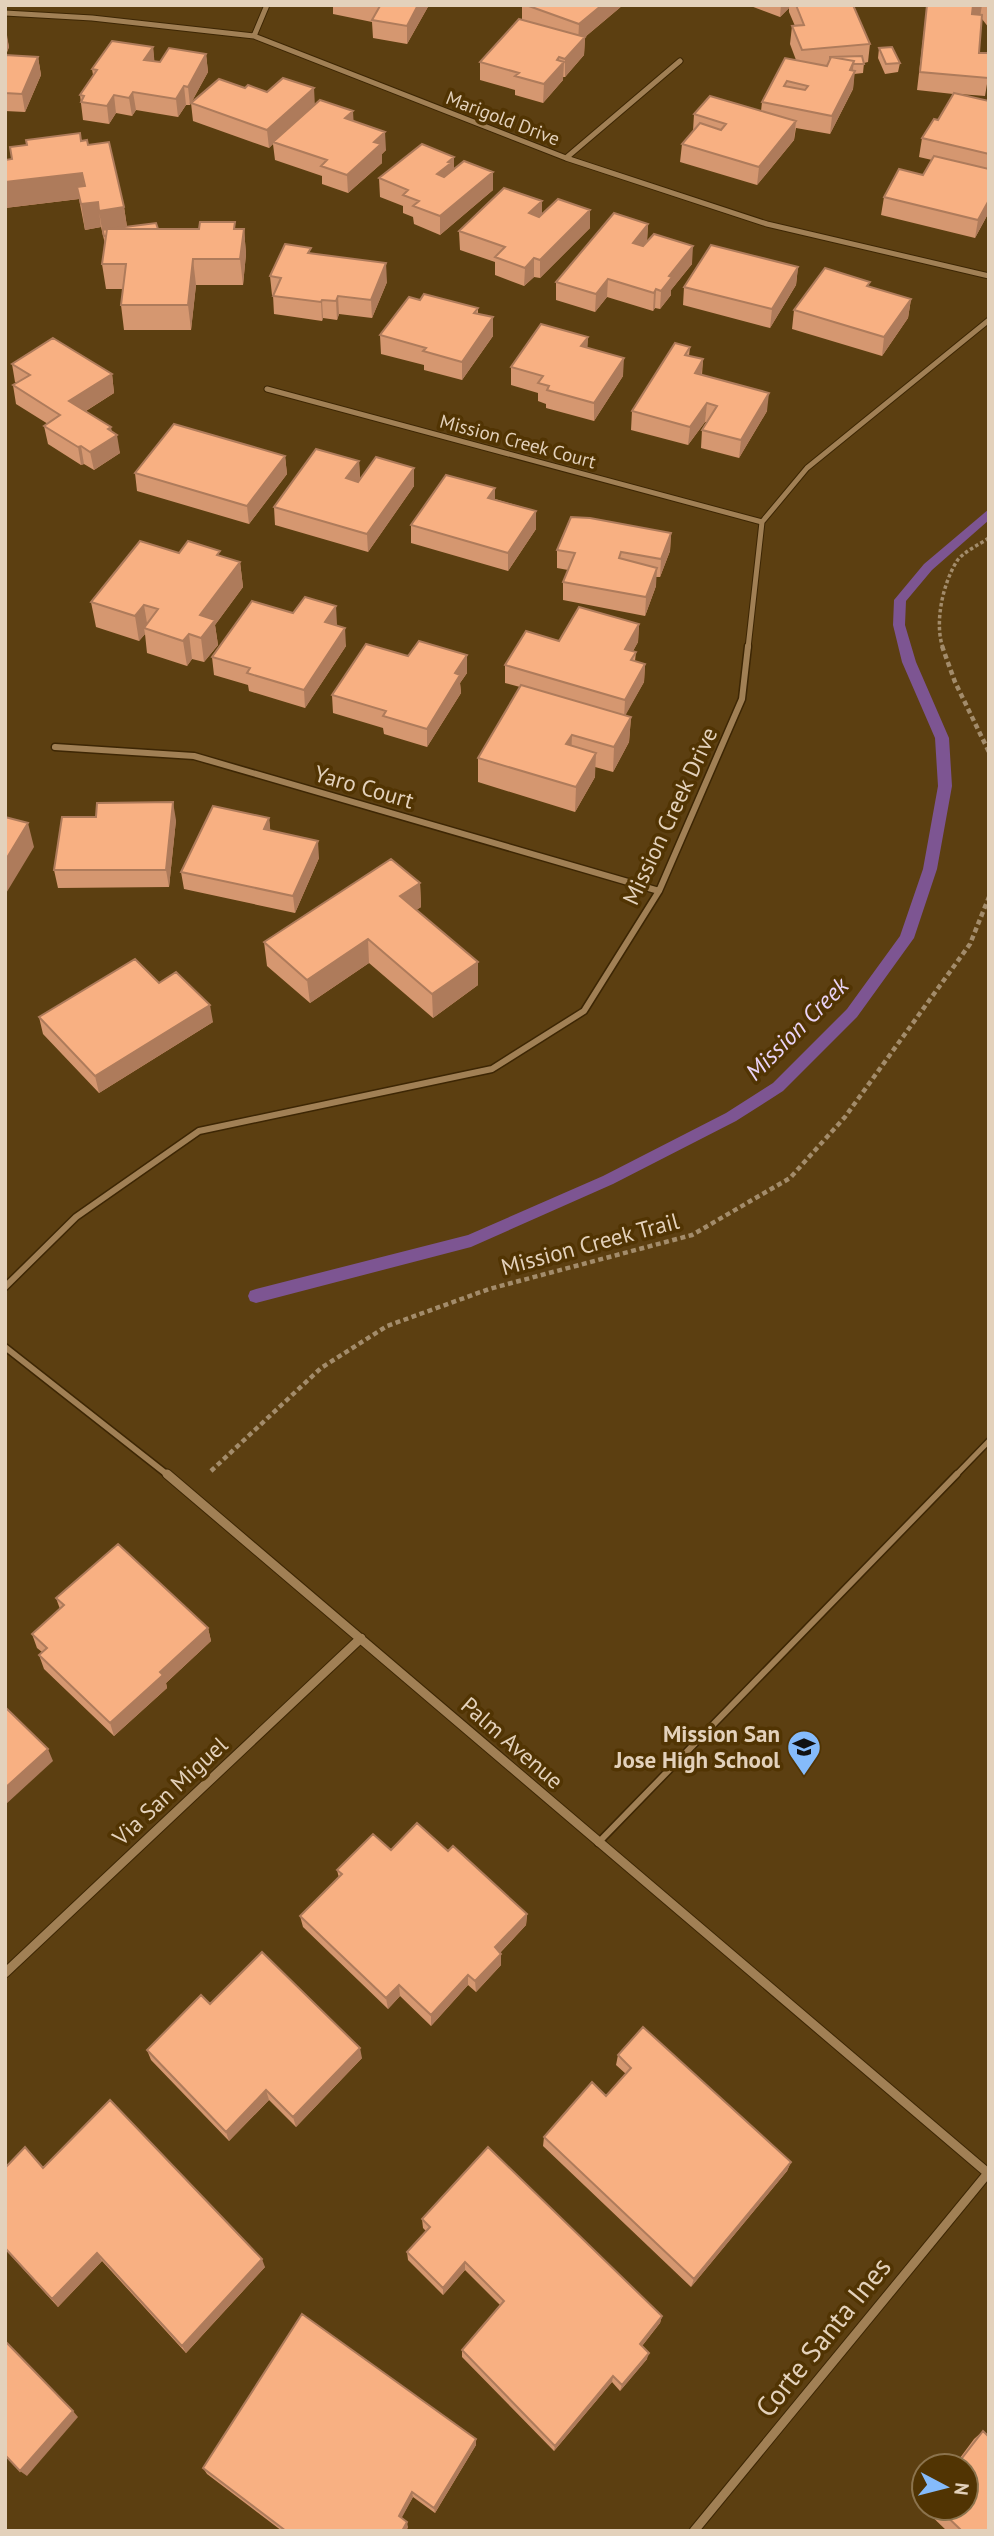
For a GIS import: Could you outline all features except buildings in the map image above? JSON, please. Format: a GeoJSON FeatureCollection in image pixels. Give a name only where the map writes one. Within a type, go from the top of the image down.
{"type":"FeatureCollection","features":[{"type":"Feature","properties":{"kind":"street"},"geometry":{"type":"LineString","coordinates":[[254,36],[268,5]]}},
{"type":"Feature","properties":{"kind":"street","name":"Marigold Drive"},"geometry":{"type":"LineString","coordinates":[[5,13],[92,18],[254,36],[566,158],[767,225],[989,276]]}},
{"type":"Feature","properties":{"kind":"street"},"geometry":{"type":"LineString","coordinates":[[566,158],[680,61]]}},
{"type":"Feature","properties":{"kind":"street"},"geometry":{"type":"LineString","coordinates":[[762,522],[807,468],[989,320]]}},
{"type":"Feature","properties":{"kind":"street","name":"Mission Creek Court"},"geometry":{"type":"LineString","coordinates":[[267,389],[762,522]]}},
{"type":"Feature","properties":{"kind":"street","name":"Mission Creek Drive"},"geometry":{"type":"LineString","coordinates":[[5,1287],[76,1217],[199,1131],[492,1069],[584,1012],[659,891],[742,699],[762,522]]}},
{"type":"Feature","properties":{"kind":"street","name":"Yaro Court"},"geometry":{"type":"LineString","coordinates":[[55,747],[194,756],[659,891]]}},
{"type":"Feature","properties":{"kind":"street","name":"Palm Avenue"},"geometry":{"type":"LineString","coordinates":[[5,1348],[188,1491],[988,2173]]}},
{"type":"Feature","properties":{"kind":"street","name":"Via San Miguel"},"geometry":{"type":"LineString","coordinates":[[5,1973],[360,1638]]}},
{"type":"Feature","properties":{"kind":"street","name":"Corte Santa Ines"},"geometry":{"type":"LineString","coordinates":[[694,2531],[988,2173]]}},
{"type":"Feature","properties":{"kind":"lane"},"geometry":{"type":"LineString","coordinates":[[598,1843],[989,1441]]}},
{"type":"Feature","properties":{"kind":"path"},"geometry":{"type":"LineString","coordinates":[[989,538],[958,559],[944,590],[939,637],[955,681],[989,752]]}},
{"type":"Feature","properties":{"kind":"path","name":"Mission Creek Trail"},"geometry":{"type":"LineString","coordinates":[[188,1491],[259,1429],[321,1367],[387,1326],[489,1289],[692,1235],[790,1178],[845,1117],[970,944],[989,897]]}},
{"type":"Feature","properties":{"kind":"waterway","name":"Mission Creek"},"geometry":{"type":"LineString","coordinates":[[256,1296],[471,1241],[608,1180],[731,1117],[778,1087],[852,1013],[907,938],[930,869],[945,786],[942,738],[909,662],[899,625],[900,600],[928,567],[989,513]]}},
{"type":"Feature","properties":{"kind":"place","name":"Mission San Jose High School"},"geometry":{"type":"Point","coordinates":[804,1777]}}]}
